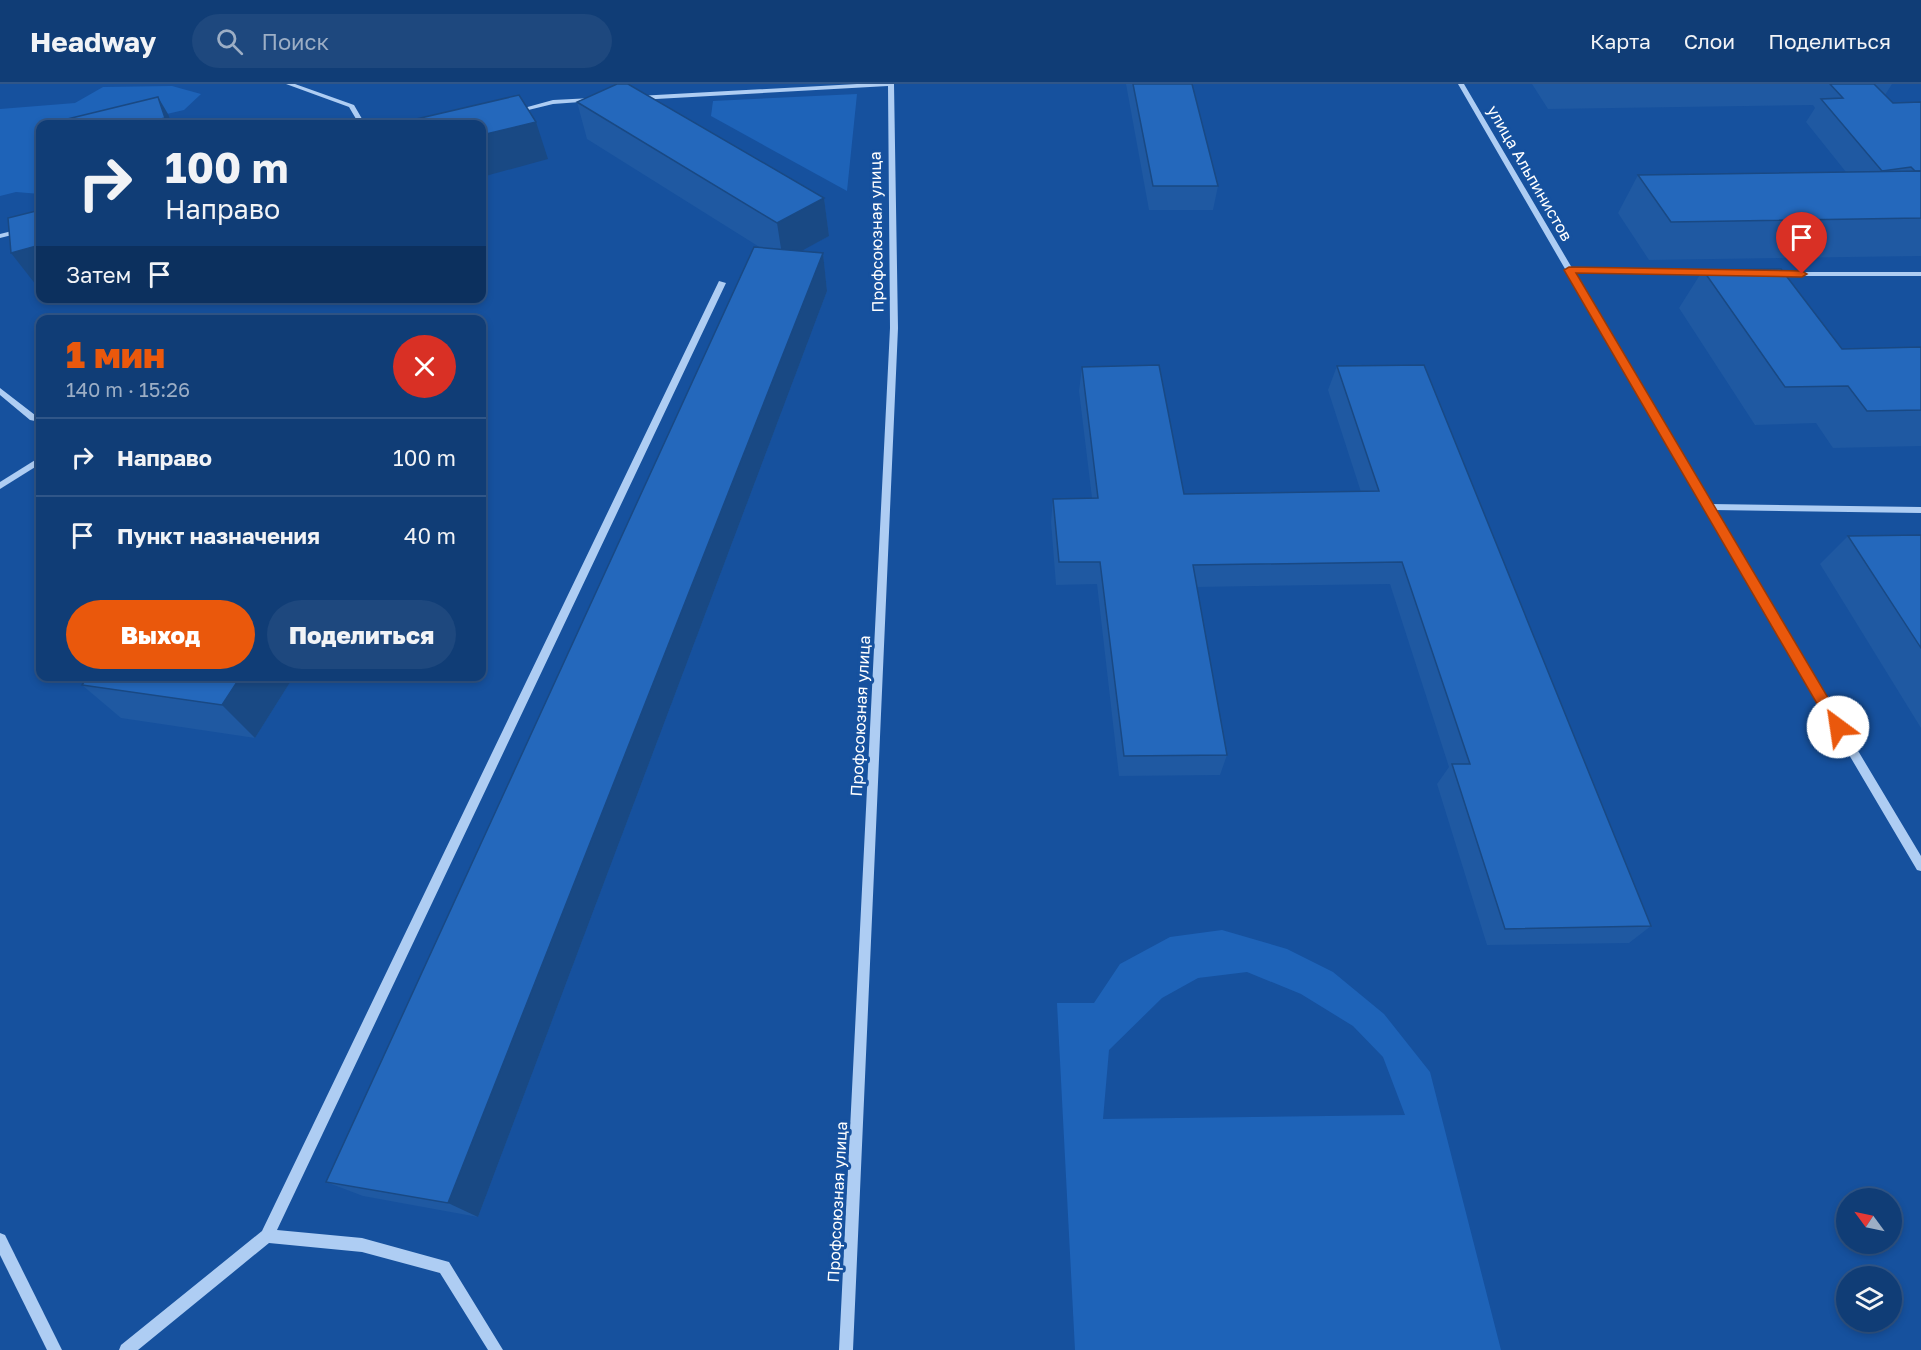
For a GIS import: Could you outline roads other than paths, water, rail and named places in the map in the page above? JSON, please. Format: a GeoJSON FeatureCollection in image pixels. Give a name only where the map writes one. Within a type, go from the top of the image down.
{"type":"FeatureCollection","features":[{"type":"Feature","properties":{"kind":"street"},"geometry":{"type":"LineString","coordinates":[[289,84],[352,106],[360,120]]}},
{"type":"Feature","properties":{"kind":"street"},"geometry":{"type":"LineString","coordinates":[[624,98],[891,84]]}},
{"type":"Feature","properties":{"kind":"street","name":"Профсоюзная улица"},"geometry":{"type":"LineString","coordinates":[[846,1350],[894,328],[891,84]]}},
{"type":"Feature","properties":{"kind":"street","name":"улица Альпинистов"},"geometry":{"type":"LineString","coordinates":[[1461,84],[1707,507],[1921,866]]}},
{"type":"Feature","properties":{"kind":"street"},"geometry":{"type":"LineString","coordinates":[[510,113],[553,102],[600,100]]}},
{"type":"Feature","properties":{"kind":"street"},"geometry":{"type":"LineString","coordinates":[[0,236],[36,227]]}},
{"type":"Feature","properties":{"kind":"street"},"geometry":{"type":"LineString","coordinates":[[1569,270],[1719,273]]}},
{"type":"Feature","properties":{"kind":"street"},"geometry":{"type":"LineString","coordinates":[[1766,274],[1921,274]]}},
{"type":"Feature","properties":{"kind":"street"},"geometry":{"type":"LineString","coordinates":[[126,1350],[267,1236],[722,283]]}},
{"type":"Feature","properties":{"kind":"street"},"geometry":{"type":"LineString","coordinates":[[0,391],[36,418]]}},
{"type":"Feature","properties":{"kind":"street"},"geometry":{"type":"LineString","coordinates":[[0,486],[36,463]]}},
{"type":"Feature","properties":{"kind":"street"},"geometry":{"type":"LineString","coordinates":[[1707,507],[1921,510]]}},
{"type":"Feature","properties":{"kind":"street"},"geometry":{"type":"LineString","coordinates":[[267,1236],[362,1245],[444,1267],[496,1350]]}},
{"type":"Feature","properties":{"kind":"street"},"geometry":{"type":"LineString","coordinates":[[0,1240],[55,1350]]}}]}
